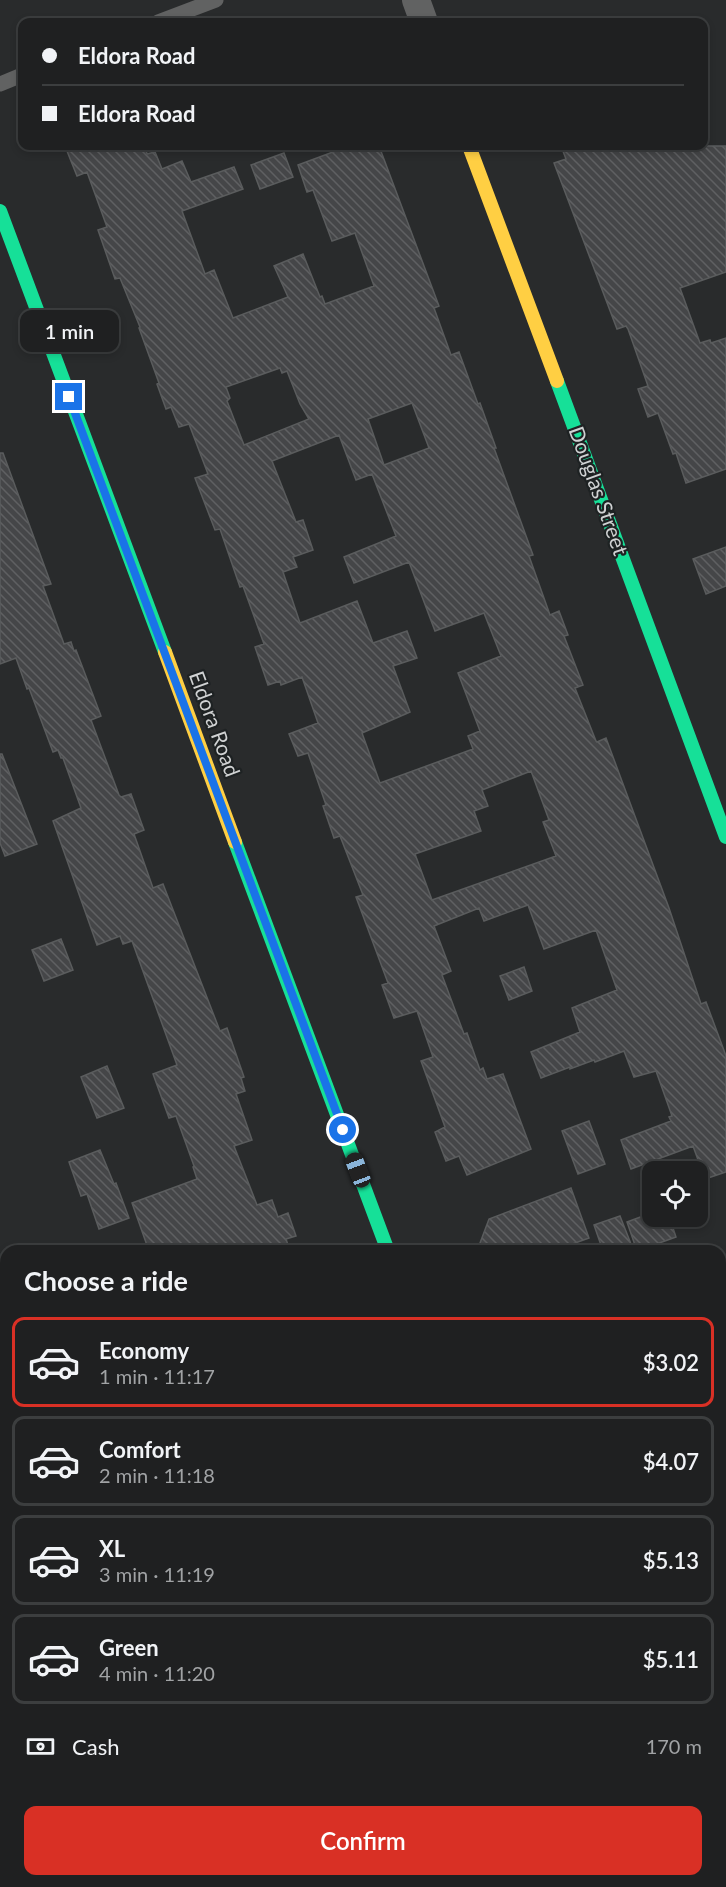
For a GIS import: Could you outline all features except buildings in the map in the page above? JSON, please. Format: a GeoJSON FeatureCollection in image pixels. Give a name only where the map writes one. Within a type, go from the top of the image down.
{"type":"FeatureCollection","features":[{"type":"Feature","properties":{"kind":"street"},"geometry":{"type":"LineString","coordinates":[[416,0],[423,18]]}},
{"type":"Feature","properties":{"kind":"street","name":"Douglas Street"},"geometry":{"type":"LineString","coordinates":[[471,150],[726,837]]}},
{"type":"Feature","properties":{"kind":"street","name":"Eldora Road"},"geometry":{"type":"LineString","coordinates":[[0,212],[386,1245]]}},
{"type":"Feature","properties":{"kind":"lane"},"geometry":{"type":"LineString","coordinates":[[169,18],[216,0]]}},
{"type":"Feature","properties":{"kind":"lane"},"geometry":{"type":"LineString","coordinates":[[0,84],[18,77]]}},
{"type":"Feature","properties":{"kind":"traffic: fast"},"geometry":{"type":"LineString","coordinates":[[0,211],[165,652]]}},
{"type":"Feature","properties":{"kind":"traffic: fast"},"geometry":{"type":"LineString","coordinates":[[557,381],[726,837]]}},
{"type":"Feature","properties":{"kind":"traffic: fast"},"geometry":{"type":"LineString","coordinates":[[235,842],[386,1245]]}},
{"type":"Feature","properties":{"kind":"traffic: slow"},"geometry":{"type":"LineString","coordinates":[[470,150],[557,381]]}},
{"type":"Feature","properties":{"kind":"traffic: slow"},"geometry":{"type":"LineString","coordinates":[[165,652],[235,842]]}},
{"type":"Feature","properties":{"kind":"route"},"geometry":{"type":"LineString","coordinates":[[69,397],[343,1130]]}}]}
